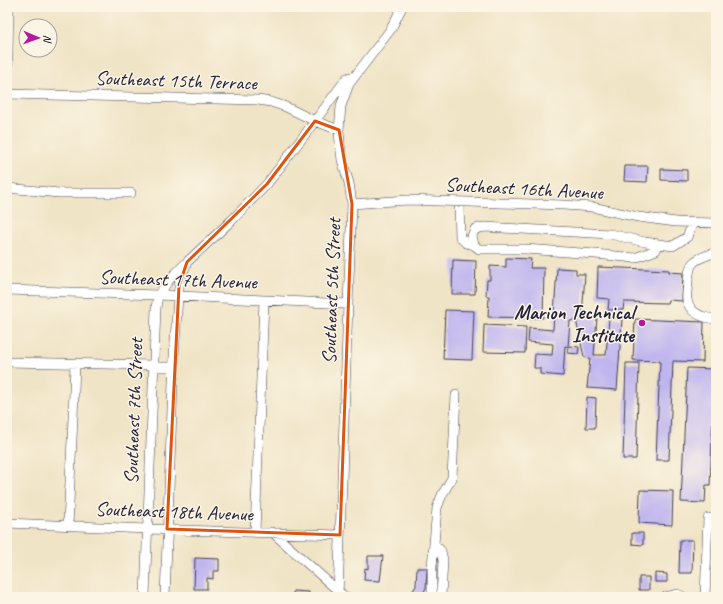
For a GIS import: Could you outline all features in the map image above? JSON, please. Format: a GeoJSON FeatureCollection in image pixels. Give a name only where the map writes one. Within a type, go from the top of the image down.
{"type":"FeatureCollection","features":[{"type":"Feature","properties":{"kind":"street"},"geometry":{"type":"LineString","coordinates":[[7,94],[9,7]]}},
{"type":"Feature","properties":{"kind":"street","name":"Southeast 5th Street"},"geometry":{"type":"LineString","coordinates":[[340,595],[340,535],[352,204],[349,183],[341,155],[339,130],[341,106],[349,84],[392,29],[402,7]]}},
{"type":"Feature","properties":{"kind":"street","name":"Southeast 7th Street"},"geometry":{"type":"LineString","coordinates":[[144,597],[153,365],[158,295],[170,279],[231,221],[267,184],[347,78],[360,70]]}},
{"type":"Feature","properties":{"kind":"street","name":"Southeast 15th Terrace"},"geometry":{"type":"LineString","coordinates":[[7,94],[258,100],[286,106],[315,121],[339,130]]}},
{"type":"Feature","properties":{"kind":"street"},"geometry":{"type":"LineString","coordinates":[[7,188],[60,193],[131,194]]}},
{"type":"Feature","properties":{"kind":"street","name":"Southeast 16th Avenue"},"geometry":{"type":"LineString","coordinates":[[352,204],[407,200],[563,205],[592,207],[638,217],[676,222],[716,223]]}},
{"type":"Feature","properties":{"kind":"street"},"geometry":{"type":"LineString","coordinates":[[459,202],[460,237],[466,243],[474,245],[479,249],[525,249],[635,258],[656,250],[658,244]]}},
{"type":"Feature","properties":{"kind":"street"},"geometry":{"type":"LineString","coordinates":[[474,245],[472,236],[475,229],[485,227],[610,234],[673,246],[687,236],[693,222]]}},
{"type":"Feature","properties":{"kind":"street"},"geometry":{"type":"LineString","coordinates":[[716,252],[699,258],[693,262],[689,272],[687,299],[690,306],[697,314],[707,318],[716,319]]}},
{"type":"Feature","properties":{"kind":"street","name":"Southeast 7th Street"},"geometry":{"type":"LineString","coordinates":[[165,597],[178,296],[180,279],[187,262]]}},
{"type":"Feature","properties":{"kind":"street","name":"Southeast 17th Avenue"},"geometry":{"type":"LineString","coordinates":[[7,290],[348,304]]}},
{"type":"Feature","properties":{"kind":"street"},"geometry":{"type":"LineString","coordinates":[[256,532],[264,300]]}},
{"type":"Feature","properties":{"kind":"street"},"geometry":{"type":"LineString","coordinates":[[7,362],[153,365],[159,367],[174,367]]}},
{"type":"Feature","properties":{"kind":"street"},"geometry":{"type":"LineString","coordinates":[[68,525],[74,418],[75,363]]}},
{"type":"Feature","properties":{"kind":"street"},"geometry":{"type":"LineString","coordinates":[[432,597],[432,567],[437,508],[442,495],[452,478],[456,395]]}},
{"type":"Feature","properties":{"kind":"street"},"geometry":{"type":"LineString","coordinates":[[705,597],[708,518],[716,518]]}},
{"type":"Feature","properties":{"kind":"street","name":"Southeast 18th Avenue"},"geometry":{"type":"LineString","coordinates":[[7,523],[340,535]]}},
{"type":"Feature","properties":{"kind":"street"},"geometry":{"type":"LineString","coordinates":[[272,532],[340,595]]}},
{"type":"Feature","properties":{"kind":"street"},"geometry":{"type":"LineString","coordinates":[[434,544],[441,551],[443,560],[441,597]]}},
{"type":"Feature","properties":{"kind":"street"},"geometry":{"type":"LineString","coordinates":[[665,597],[677,594],[684,597]]}},
{"type":"Feature","properties":{"kind":"highlighted area"},"geometry":{"type":"Polygon","coordinates":[[[315,121],[339,130],[352,204],[340,535],[167,529],[179,286],[187,262],[267,184],[315,121]]]}},
{"type":"Feature","properties":{"kind":"building"},"geometry":{"type":"Polygon","coordinates":[[[625,166],[648,166],[647,182],[624,181],[625,166]]]}},
{"type":"Feature","properties":{"kind":"building"},"geometry":{"type":"Polygon","coordinates":[[[661,169],[687,170],[687,181],[661,180],[661,169]]]}},
{"type":"Feature","properties":{"kind":"building"},"geometry":{"type":"Polygon","coordinates":[[[506,258],[531,259],[530,268],[544,268],[543,318],[488,317],[489,296],[486,296],[487,280],[490,280],[490,266],[506,267],[506,258]]]}},
{"type":"Feature","properties":{"kind":"building"},"geometry":{"type":"Polygon","coordinates":[[[453,260],[476,261],[475,294],[452,294],[453,260]]]}},
{"type":"Feature","properties":{"kind":"building"},"geometry":{"type":"Polygon","coordinates":[[[598,267],[669,270],[669,272],[683,273],[682,301],[668,300],[667,303],[624,302],[623,310],[608,310],[609,299],[597,298],[598,267]]]}},
{"type":"Feature","properties":{"kind":"building"},"geometry":{"type":"Polygon","coordinates":[[[557,268],[576,269],[576,274],[585,274],[582,317],[597,318],[594,355],[606,355],[609,318],[622,319],[617,390],[587,388],[590,358],[584,357],[576,320],[570,321],[568,347],[565,346],[563,376],[540,374],[540,368],[534,368],[535,354],[552,355],[553,344],[528,342],[529,328],[553,330],[557,268]]]}},
{"type":"Feature","properties":{"kind":"building"},"geometry":{"type":"Polygon","coordinates":[[[445,310],[474,311],[472,360],[443,359],[445,310]]]}},
{"type":"Feature","properties":{"kind":"building"},"geometry":{"type":"Polygon","coordinates":[[[635,319],[704,322],[703,362],[673,361],[669,460],[656,460],[660,361],[633,360],[635,319]]]}},
{"type":"Feature","properties":{"kind":"building"},"geometry":{"type":"Polygon","coordinates":[[[484,325],[526,327],[525,353],[483,352],[484,325]]]}},
{"type":"Feature","properties":{"kind":"building"},"geometry":{"type":"Polygon","coordinates":[[[569,346],[579,347],[578,354],[568,353],[569,346]]]}},
{"type":"Feature","properties":{"kind":"building"},"geometry":{"type":"Polygon","coordinates":[[[626,363],[639,363],[636,459],[623,459],[626,363]]]}},
{"type":"Feature","properties":{"kind":"building"},"geometry":{"type":"Polygon","coordinates":[[[687,368],[715,369],[710,485],[706,485],[705,503],[681,502],[687,368]]]}},
{"type":"Feature","properties":{"kind":"building"},"geometry":{"type":"Polygon","coordinates":[[[587,397],[596,398],[595,428],[586,428],[587,397]]]}},
{"type":"Feature","properties":{"kind":"building"},"geometry":{"type":"Polygon","coordinates":[[[640,490],[673,491],[672,525],[639,523],[640,490]]]}},
{"type":"Feature","properties":{"kind":"building"},"geometry":{"type":"Polygon","coordinates":[[[632,533],[643,533],[643,545],[632,544],[632,533]]]}},
{"type":"Feature","properties":{"kind":"building"},"geometry":{"type":"Polygon","coordinates":[[[680,540],[693,540],[692,573],[679,573],[680,540]]]}},
{"type":"Feature","properties":{"kind":"building"},"geometry":{"type":"Polygon","coordinates":[[[368,556],[383,556],[380,581],[364,580],[365,568],[368,569],[368,556]]]}},
{"type":"Feature","properties":{"kind":"building"},"geometry":{"type":"Polygon","coordinates":[[[195,558],[219,559],[219,571],[213,571],[213,579],[207,578],[207,589],[194,589],[195,558]]]}},
{"type":"Feature","properties":{"kind":"building"},"geometry":{"type":"Polygon","coordinates":[[[417,568],[427,568],[426,588],[421,597],[409,597],[416,586],[417,568]]]}},
{"type":"Feature","properties":{"kind":"building"},"geometry":{"type":"Polygon","coordinates":[[[655,573],[667,574],[667,582],[655,582],[655,573]]]}},
{"type":"Feature","properties":{"kind":"building"},"geometry":{"type":"Polygon","coordinates":[[[639,577],[649,577],[649,590],[639,590],[639,577]]]}},
{"type":"Feature","properties":{"kind":"building"},"geometry":{"type":"Polygon","coordinates":[[[293,591],[309,592],[308,597],[293,597],[293,591]]]}},
{"type":"Feature","properties":{"kind":"building"},"geometry":{"type":"Polygon","coordinates":[[[391,594],[395,594],[400,597],[390,597],[391,594]]]}},
{"type":"Feature","properties":{"kind":"place","name":"Marion Technical Institute"},"geometry":{"type":"Point","coordinates":[642,323]}}]}
